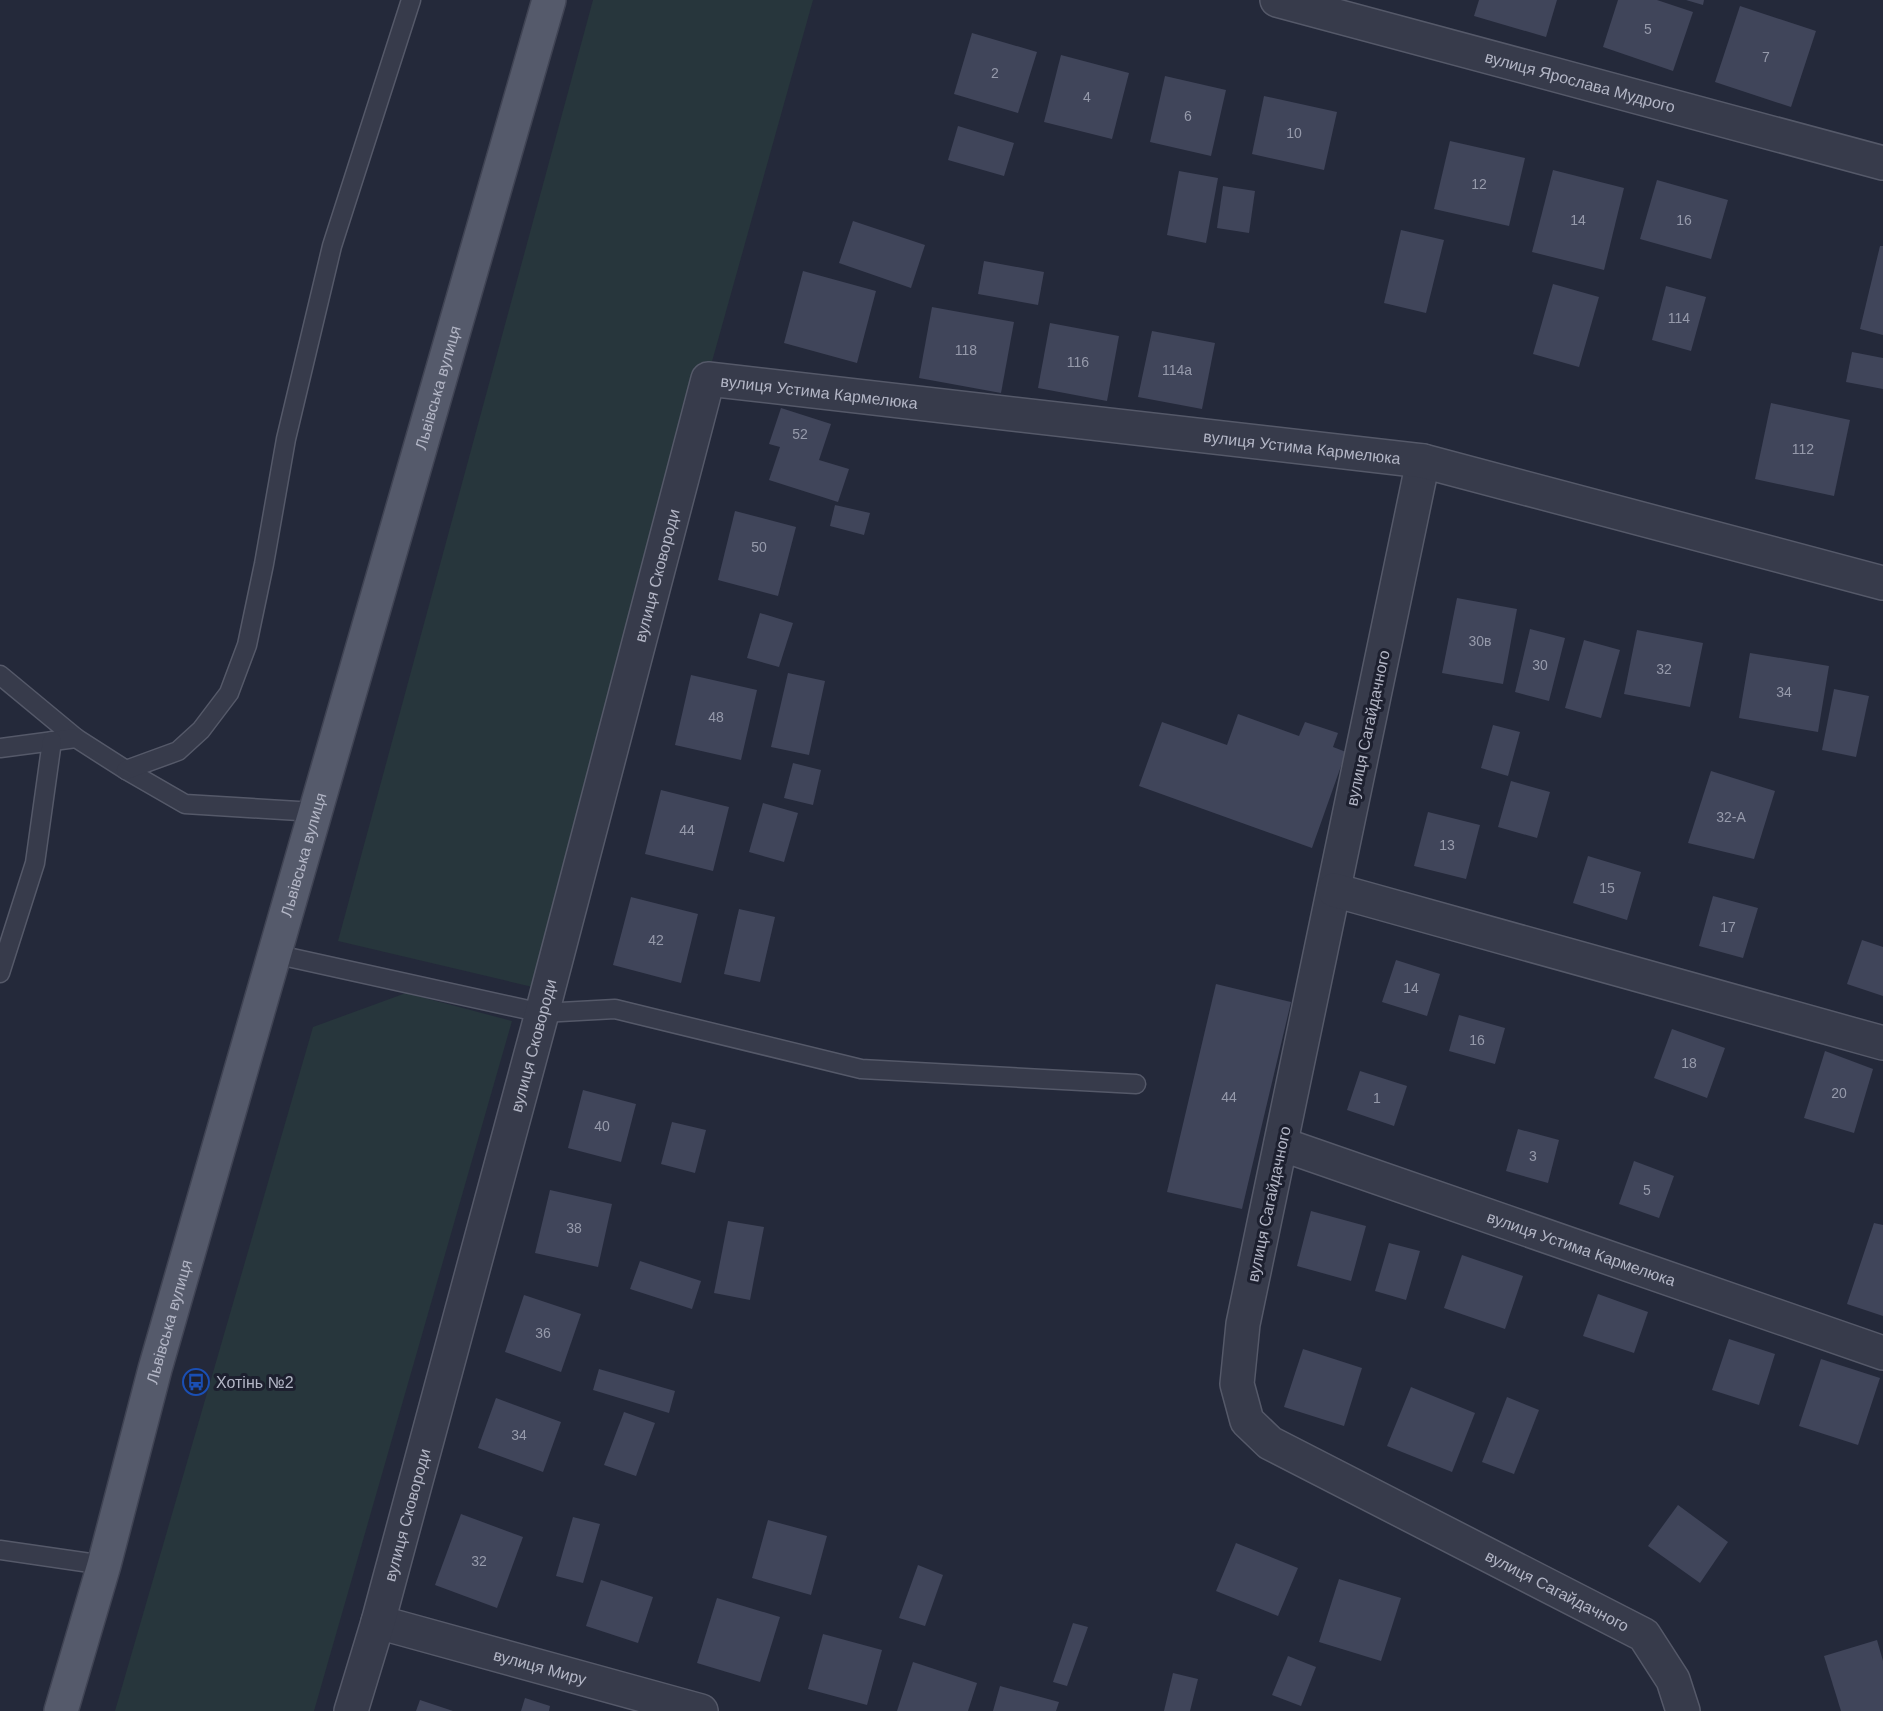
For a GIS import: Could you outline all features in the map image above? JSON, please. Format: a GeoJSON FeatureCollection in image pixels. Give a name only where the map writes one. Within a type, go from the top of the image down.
{"type":"FeatureCollection","features":[{"type":"Feature","properties":{"kind":"main road","name":"Львівська вулиця"},"geometry":{"type":"LineString","coordinates":[[61,1711],[104,1565],[155,1370],[549,0]]}},
{"type":"Feature","properties":{"kind":"street","name":"вулиця Ярослава Мудрого"},"geometry":{"type":"LineString","coordinates":[[1278,0],[1883,163]]}},
{"type":"Feature","properties":{"kind":"street","name":"вулиця Устима Кармелюка"},"geometry":{"type":"LineString","coordinates":[[708,379],[1423,461],[1883,584]]}},
{"type":"Feature","properties":{"kind":"street","name":"вулиця Сковороди"},"geometry":{"type":"LineString","coordinates":[[351,1711],[378,1622],[542,1013],[708,379]]}},
{"type":"Feature","properties":{"kind":"street","name":"вулиця Сагайдачного"},"geometry":{"type":"LineString","coordinates":[[1423,461],[1243,1324],[1237,1384],[1246,1421],[1270,1443],[1644,1635],[1673,1680],[1683,1711]]}},
{"type":"Feature","properties":{"kind":"street"},"geometry":{"type":"LineString","coordinates":[[1334,890],[1883,1043]]}},
{"type":"Feature","properties":{"kind":"street","name":"вулиця Устима Кармелюка"},"geometry":{"type":"LineString","coordinates":[[1281,1144],[1883,1353]]}},
{"type":"Feature","properties":{"kind":"street","name":"вулиця Миру"},"geometry":{"type":"LineString","coordinates":[[378,1622],[701,1711]]}},
{"type":"Feature","properties":{"kind":"lane"},"geometry":{"type":"LineString","coordinates":[[126,770],[178,751],[201,730],[229,693],[240,664],[247,645],[264,564],[286,440],[332,246],[411,0]]}},
{"type":"Feature","properties":{"kind":"lane"},"geometry":{"type":"LineString","coordinates":[[0,675],[76,738],[185,804],[315,812]]}},
{"type":"Feature","properties":{"kind":"lane"},"geometry":{"type":"LineString","coordinates":[[0,748],[76,738]]}},
{"type":"Feature","properties":{"kind":"lane"},"geometry":{"type":"LineString","coordinates":[[0,973],[34,862],[52,741]]}},
{"type":"Feature","properties":{"kind":"lane"},"geometry":{"type":"LineString","coordinates":[[274,954],[542,1013],[615,1010],[861,1069],[1136,1084]]}},
{"type":"Feature","properties":{"kind":"lane"},"geometry":{"type":"LineString","coordinates":[[0,1550],[104,1565]]}},
{"type":"Feature","properties":{"kind":"shaded area"},"geometry":{"type":"Polygon","coordinates":[[[593,0],[813,0],[537,988],[338,941],[593,0]]]}},
{"type":"Feature","properties":{"kind":"shaded area"},"geometry":{"type":"Polygon","coordinates":[[[406,993],[512,1021],[314,1711],[115,1711],[313,1027],[406,993]]]}},
{"type":"Feature","properties":{"kind":"building"},"geometry":{"type":"Polygon","coordinates":[[[1479,0],[1557,0],[1546,37],[1474,16],[1479,0]]]}},
{"type":"Feature","properties":{"kind":"building"},"geometry":{"type":"Polygon","coordinates":[[[1618,0],[1657,0],[1693,12],[1673,71],[1603,47],[1618,0]]]}},
{"type":"Feature","properties":{"kind":"building"},"geometry":{"type":"Polygon","coordinates":[[[1686,0],[1704,0],[1703,5],[1686,0]]]}},
{"type":"Feature","properties":{"kind":"building"},"geometry":{"type":"Polygon","coordinates":[[[1740,6],[1816,31],[1791,107],[1715,82],[1740,6]]]}},
{"type":"Feature","properties":{"kind":"building"},"geometry":{"type":"Polygon","coordinates":[[[972,33],[1037,52],[1018,113],[954,94],[972,33]]]}},
{"type":"Feature","properties":{"kind":"building"},"geometry":{"type":"Polygon","coordinates":[[[1061,55],[1129,73],[1112,139],[1044,122],[1061,55]]]}},
{"type":"Feature","properties":{"kind":"building"},"geometry":{"type":"Polygon","coordinates":[[[1165,76],[1226,90],[1211,156],[1150,142],[1165,76]]]}},
{"type":"Feature","properties":{"kind":"building"},"geometry":{"type":"Polygon","coordinates":[[[1264,96],[1337,112],[1324,170],[1252,154],[1264,96]]]}},
{"type":"Feature","properties":{"kind":"building"},"geometry":{"type":"Polygon","coordinates":[[[958,126],[1014,143],[1004,176],[948,160],[958,126]]]}},
{"type":"Feature","properties":{"kind":"building"},"geometry":{"type":"Polygon","coordinates":[[[1450,141],[1525,158],[1509,226],[1434,209],[1450,141]]]}},
{"type":"Feature","properties":{"kind":"building"},"geometry":{"type":"Polygon","coordinates":[[[1553,170],[1624,188],[1604,270],[1532,252],[1553,170]]]}},
{"type":"Feature","properties":{"kind":"building"},"geometry":{"type":"Polygon","coordinates":[[[1179,171],[1218,178],[1206,243],[1167,235],[1179,171]]]}},
{"type":"Feature","properties":{"kind":"building"},"geometry":{"type":"Polygon","coordinates":[[[1657,180],[1728,200],[1711,259],[1640,239],[1657,180]]]}},
{"type":"Feature","properties":{"kind":"building"},"geometry":{"type":"Polygon","coordinates":[[[1223,186],[1255,191],[1249,233],[1217,228],[1223,186]]]}},
{"type":"Feature","properties":{"kind":"building"},"geometry":{"type":"Polygon","coordinates":[[[853,221],[925,245],[911,288],[839,263],[853,221]]]}},
{"type":"Feature","properties":{"kind":"building"},"geometry":{"type":"Polygon","coordinates":[[[1401,230],[1444,240],[1426,313],[1384,303],[1401,230]]]}},
{"type":"Feature","properties":{"kind":"building"},"geometry":{"type":"Polygon","coordinates":[[[1880,246],[1883,246],[1883,335],[1860,329],[1880,246]]]}},
{"type":"Feature","properties":{"kind":"building"},"geometry":{"type":"Polygon","coordinates":[[[984,261],[1044,272],[1038,305],[978,294],[984,261]]]}},
{"type":"Feature","properties":{"kind":"building"},"geometry":{"type":"Polygon","coordinates":[[[803,271],[876,291],[857,363],[784,343],[803,271]]]}},
{"type":"Feature","properties":{"kind":"building"},"geometry":{"type":"Polygon","coordinates":[[[1553,284],[1599,297],[1579,367],[1533,354],[1553,284]]]}},
{"type":"Feature","properties":{"kind":"building"},"geometry":{"type":"Polygon","coordinates":[[[1666,286],[1706,297],[1691,351],[1652,340],[1666,286]]]}},
{"type":"Feature","properties":{"kind":"building"},"geometry":{"type":"Polygon","coordinates":[[[932,307],[1014,322],[1001,393],[919,378],[932,307]]]}},
{"type":"Feature","properties":{"kind":"building"},"geometry":{"type":"Polygon","coordinates":[[[1050,323],[1119,336],[1107,401],[1038,388],[1050,323]]]}},
{"type":"Feature","properties":{"kind":"building"},"geometry":{"type":"Polygon","coordinates":[[[1152,331],[1215,343],[1202,409],[1138,397],[1152,331]]]}},
{"type":"Feature","properties":{"kind":"building"},"geometry":{"type":"Polygon","coordinates":[[[1852,352],[1883,358],[1883,389],[1846,382],[1852,352]]]}},
{"type":"Feature","properties":{"kind":"building"},"geometry":{"type":"Polygon","coordinates":[[[1771,403],[1850,420],[1834,496],[1755,479],[1771,403]]]}},
{"type":"Feature","properties":{"kind":"building"},"geometry":{"type":"Polygon","coordinates":[[[781,408],[831,424],[819,460],[849,469],[838,502],[769,480],[780,447],[769,444],[781,408]]]}},
{"type":"Feature","properties":{"kind":"building"},"geometry":{"type":"Polygon","coordinates":[[[835,505],[870,513],[864,535],[830,526],[835,505]]]}},
{"type":"Feature","properties":{"kind":"building"},"geometry":{"type":"Polygon","coordinates":[[[735,511],[796,527],[778,596],[718,580],[735,511]]]}},
{"type":"Feature","properties":{"kind":"building"},"geometry":{"type":"Polygon","coordinates":[[[1457,598],[1517,609],[1503,684],[1442,673],[1457,598]]]}},
{"type":"Feature","properties":{"kind":"building"},"geometry":{"type":"Polygon","coordinates":[[[760,613],[793,623],[779,667],[747,658],[760,613]]]}},
{"type":"Feature","properties":{"kind":"building"},"geometry":{"type":"Polygon","coordinates":[[[1530,629],[1565,638],[1549,701],[1515,692],[1530,629]]]}},
{"type":"Feature","properties":{"kind":"building"},"geometry":{"type":"Polygon","coordinates":[[[1637,630],[1703,643],[1690,707],[1624,694],[1637,630]]]}},
{"type":"Feature","properties":{"kind":"building"},"geometry":{"type":"Polygon","coordinates":[[[1584,640],[1620,650],[1601,718],[1565,708],[1584,640]]]}},
{"type":"Feature","properties":{"kind":"building"},"geometry":{"type":"Polygon","coordinates":[[[1750,653],[1829,666],[1818,732],[1739,718],[1750,653]]]}},
{"type":"Feature","properties":{"kind":"building"},"geometry":{"type":"Polygon","coordinates":[[[788,673],[825,681],[809,755],[771,747],[788,673]]]}},
{"type":"Feature","properties":{"kind":"building"},"geometry":{"type":"Polygon","coordinates":[[[691,675],[757,690],[741,760],[675,745],[691,675]]]}},
{"type":"Feature","properties":{"kind":"building"},"geometry":{"type":"Polygon","coordinates":[[[1834,689],[1869,696],[1856,757],[1822,750],[1834,689]]]}},
{"type":"Feature","properties":{"kind":"building"},"geometry":{"type":"Polygon","coordinates":[[[1238,714],[1299,736],[1305,722],[1338,733],[1333,747],[1346,752],[1312,848],[1139,786],[1162,722],[1227,745],[1238,714]]]}},
{"type":"Feature","properties":{"kind":"building"},"geometry":{"type":"Polygon","coordinates":[[[1493,725],[1520,732],[1508,776],[1481,768],[1493,725]]]}},
{"type":"Feature","properties":{"kind":"building"},"geometry":{"type":"Polygon","coordinates":[[[793,763],[821,770],[813,805],[784,798],[793,763]]]}},
{"type":"Feature","properties":{"kind":"building"},"geometry":{"type":"Polygon","coordinates":[[[1711,771],[1775,791],[1754,859],[1688,843],[1711,771]]]}},
{"type":"Feature","properties":{"kind":"building"},"geometry":{"type":"Polygon","coordinates":[[[1511,781],[1550,792],[1537,838],[1498,827],[1511,781]]]}},
{"type":"Feature","properties":{"kind":"building"},"geometry":{"type":"Polygon","coordinates":[[[661,790],[729,807],[713,871],[645,854],[661,790]]]}},
{"type":"Feature","properties":{"kind":"building"},"geometry":{"type":"Polygon","coordinates":[[[763,803],[798,813],[784,862],[749,852],[763,803]]]}},
{"type":"Feature","properties":{"kind":"building"},"geometry":{"type":"Polygon","coordinates":[[[1428,812],[1480,825],[1466,879],[1414,866],[1428,812]]]}},
{"type":"Feature","properties":{"kind":"building"},"geometry":{"type":"Polygon","coordinates":[[[1588,856],[1641,872],[1627,920],[1573,903],[1588,856]]]}},
{"type":"Feature","properties":{"kind":"building"},"geometry":{"type":"Polygon","coordinates":[[[1713,896],[1758,908],[1743,958],[1699,946],[1713,896]]]}},
{"type":"Feature","properties":{"kind":"building"},"geometry":{"type":"Polygon","coordinates":[[[631,897],[698,914],[681,983],[613,965],[631,897]]]}},
{"type":"Feature","properties":{"kind":"building"},"geometry":{"type":"Polygon","coordinates":[[[739,909],[775,917],[760,982],[724,974],[739,909]]]}},
{"type":"Feature","properties":{"kind":"building"},"geometry":{"type":"Polygon","coordinates":[[[1862,940],[1883,947],[1883,996],[1847,984],[1862,940]]]}},
{"type":"Feature","properties":{"kind":"building"},"geometry":{"type":"Polygon","coordinates":[[[1396,960],[1440,974],[1427,1016],[1382,1002],[1396,960]]]}},
{"type":"Feature","properties":{"kind":"building"},"geometry":{"type":"Polygon","coordinates":[[[1216,984],[1291,1002],[1242,1209],[1167,1192],[1216,984]]]}},
{"type":"Feature","properties":{"kind":"building"},"geometry":{"type":"Polygon","coordinates":[[[1459,1015],[1505,1028],[1495,1064],[1449,1051],[1459,1015]]]}},
{"type":"Feature","properties":{"kind":"building"},"geometry":{"type":"Polygon","coordinates":[[[1672,1029],[1725,1048],[1707,1098],[1654,1078],[1672,1029]]]}},
{"type":"Feature","properties":{"kind":"building"},"geometry":{"type":"Polygon","coordinates":[[[1825,1051],[1873,1069],[1854,1133],[1804,1118],[1825,1051]]]}},
{"type":"Feature","properties":{"kind":"building"},"geometry":{"type":"Polygon","coordinates":[[[1360,1071],[1407,1086],[1394,1126],[1347,1110],[1360,1071]]]}},
{"type":"Feature","properties":{"kind":"building"},"geometry":{"type":"Polygon","coordinates":[[[583,1090],[636,1104],[621,1162],[568,1148],[583,1090]]]}},
{"type":"Feature","properties":{"kind":"building"},"geometry":{"type":"Polygon","coordinates":[[[672,1122],[706,1130],[695,1173],[661,1164],[672,1122]]]}},
{"type":"Feature","properties":{"kind":"building"},"geometry":{"type":"Polygon","coordinates":[[[1518,1129],[1559,1140],[1548,1183],[1506,1171],[1518,1129]]]}},
{"type":"Feature","properties":{"kind":"building"},"geometry":{"type":"Polygon","coordinates":[[[1634,1161],[1674,1176],[1659,1218],[1619,1204],[1634,1161]]]}},
{"type":"Feature","properties":{"kind":"building"},"geometry":{"type":"Polygon","coordinates":[[[550,1190],[612,1204],[598,1267],[535,1253],[550,1190]]]}},
{"type":"Feature","properties":{"kind":"building"},"geometry":{"type":"Polygon","coordinates":[[[1311,1211],[1366,1226],[1351,1281],[1297,1266],[1311,1211]]]}},
{"type":"Feature","properties":{"kind":"building"},"geometry":{"type":"Polygon","coordinates":[[[728,1221],[764,1227],[750,1300],[714,1293],[728,1221]]]}},
{"type":"Feature","properties":{"kind":"building"},"geometry":{"type":"Polygon","coordinates":[[[1874,1223],[1883,1225],[1883,1316],[1847,1304],[1874,1223]]]}},
{"type":"Feature","properties":{"kind":"building"},"geometry":{"type":"Polygon","coordinates":[[[1389,1243],[1420,1251],[1406,1300],[1375,1291],[1389,1243]]]}},
{"type":"Feature","properties":{"kind":"building"},"geometry":{"type":"Polygon","coordinates":[[[1462,1255],[1523,1276],[1505,1329],[1444,1308],[1462,1255]]]}},
{"type":"Feature","properties":{"kind":"building"},"geometry":{"type":"Polygon","coordinates":[[[640,1261],[701,1281],[692,1309],[630,1289],[640,1261]]]}},
{"type":"Feature","properties":{"kind":"building"},"geometry":{"type":"Polygon","coordinates":[[[1598,1294],[1648,1312],[1634,1353],[1583,1336],[1598,1294]]]}},
{"type":"Feature","properties":{"kind":"building"},"geometry":{"type":"Polygon","coordinates":[[[524,1295],[581,1314],[561,1372],[505,1352],[524,1295]]]}},
{"type":"Feature","properties":{"kind":"building"},"geometry":{"type":"Polygon","coordinates":[[[1729,1339],[1775,1354],[1759,1405],[1712,1390],[1729,1339]]]}},
{"type":"Feature","properties":{"kind":"building"},"geometry":{"type":"Polygon","coordinates":[[[1303,1349],[1362,1368],[1344,1426],[1284,1407],[1303,1349]]]}},
{"type":"Feature","properties":{"kind":"building"},"geometry":{"type":"Polygon","coordinates":[[[1821,1359],[1880,1378],[1858,1445],[1799,1426],[1821,1359]]]}},
{"type":"Feature","properties":{"kind":"building"},"geometry":{"type":"Polygon","coordinates":[[[599,1369],[675,1391],[669,1413],[593,1390],[599,1369]]]}},
{"type":"Feature","properties":{"kind":"building"},"geometry":{"type":"Polygon","coordinates":[[[1411,1387],[1475,1413],[1452,1472],[1387,1446],[1411,1387]]]}},
{"type":"Feature","properties":{"kind":"building"},"geometry":{"type":"Polygon","coordinates":[[[1507,1397],[1539,1410],[1514,1474],[1482,1462],[1507,1397]]]}},
{"type":"Feature","properties":{"kind":"building"},"geometry":{"type":"Polygon","coordinates":[[[496,1398],[561,1422],[543,1472],[478,1448],[496,1398]]]}},
{"type":"Feature","properties":{"kind":"building"},"geometry":{"type":"Polygon","coordinates":[[[624,1412],[655,1423],[636,1476],[604,1465],[624,1412]]]}},
{"type":"Feature","properties":{"kind":"building"},"geometry":{"type":"Polygon","coordinates":[[[1678,1505],[1728,1542],[1700,1583],[1648,1546],[1678,1505]]]}},
{"type":"Feature","properties":{"kind":"building"},"geometry":{"type":"Polygon","coordinates":[[[461,1514],[523,1537],[497,1608],[435,1585],[461,1514]]]}},
{"type":"Feature","properties":{"kind":"building"},"geometry":{"type":"Polygon","coordinates":[[[573,1517],[600,1524],[583,1583],[556,1576],[573,1517]]]}},
{"type":"Feature","properties":{"kind":"building"},"geometry":{"type":"Polygon","coordinates":[[[768,1520],[827,1536],[811,1595],[752,1578],[768,1520]]]}},
{"type":"Feature","properties":{"kind":"building"},"geometry":{"type":"Polygon","coordinates":[[[1236,1543],[1298,1568],[1278,1616],[1216,1591],[1236,1543]]]}},
{"type":"Feature","properties":{"kind":"building"},"geometry":{"type":"Polygon","coordinates":[[[918,1565],[943,1575],[925,1626],[899,1618],[918,1565]]]}},
{"type":"Feature","properties":{"kind":"building"},"geometry":{"type":"Polygon","coordinates":[[[1339,1579],[1401,1598],[1381,1661],[1319,1642],[1339,1579]]]}},
{"type":"Feature","properties":{"kind":"building"},"geometry":{"type":"Polygon","coordinates":[[[601,1580],[653,1597],[638,1643],[586,1626],[601,1580]]]}},
{"type":"Feature","properties":{"kind":"building"},"geometry":{"type":"Polygon","coordinates":[[[717,1598],[780,1617],[760,1682],[697,1663],[717,1598]]]}},
{"type":"Feature","properties":{"kind":"building"},"geometry":{"type":"Polygon","coordinates":[[[1073,1623],[1088,1627],[1067,1686],[1053,1682],[1073,1623]]]}},
{"type":"Feature","properties":{"kind":"building"},"geometry":{"type":"Polygon","coordinates":[[[823,1634],[882,1650],[867,1705],[808,1689],[823,1634]]]}},
{"type":"Feature","properties":{"kind":"building"},"geometry":{"type":"Polygon","coordinates":[[[1877,1640],[1883,1661],[1883,1711],[1841,1711],[1824,1656],[1877,1640]]]}},
{"type":"Feature","properties":{"kind":"building"},"geometry":{"type":"Polygon","coordinates":[[[1288,1656],[1316,1667],[1301,1706],[1272,1695],[1288,1656]]]}},
{"type":"Feature","properties":{"kind":"building"},"geometry":{"type":"Polygon","coordinates":[[[913,1662],[977,1683],[968,1711],[897,1711],[913,1662]]]}},
{"type":"Feature","properties":{"kind":"building"},"geometry":{"type":"Polygon","coordinates":[[[1173,1673],[1198,1679],[1190,1711],[1164,1711],[1173,1673]]]}},
{"type":"Feature","properties":{"kind":"building"},"geometry":{"type":"Polygon","coordinates":[[[1000,1686],[1059,1702],[1056,1711],[993,1711],[1000,1686]]]}},
{"type":"Feature","properties":{"kind":"building"},"geometry":{"type":"Polygon","coordinates":[[[525,1698],[550,1706],[549,1711],[521,1711],[525,1698]]]}},
{"type":"Feature","properties":{"kind":"building"},"geometry":{"type":"Polygon","coordinates":[[[420,1700],[453,1711],[416,1711],[420,1700]]]}},
{"type":"Feature","properties":{"kind":"place","name":"Хотінь №2"},"geometry":{"type":"Point","coordinates":[196,1382]}}]}
